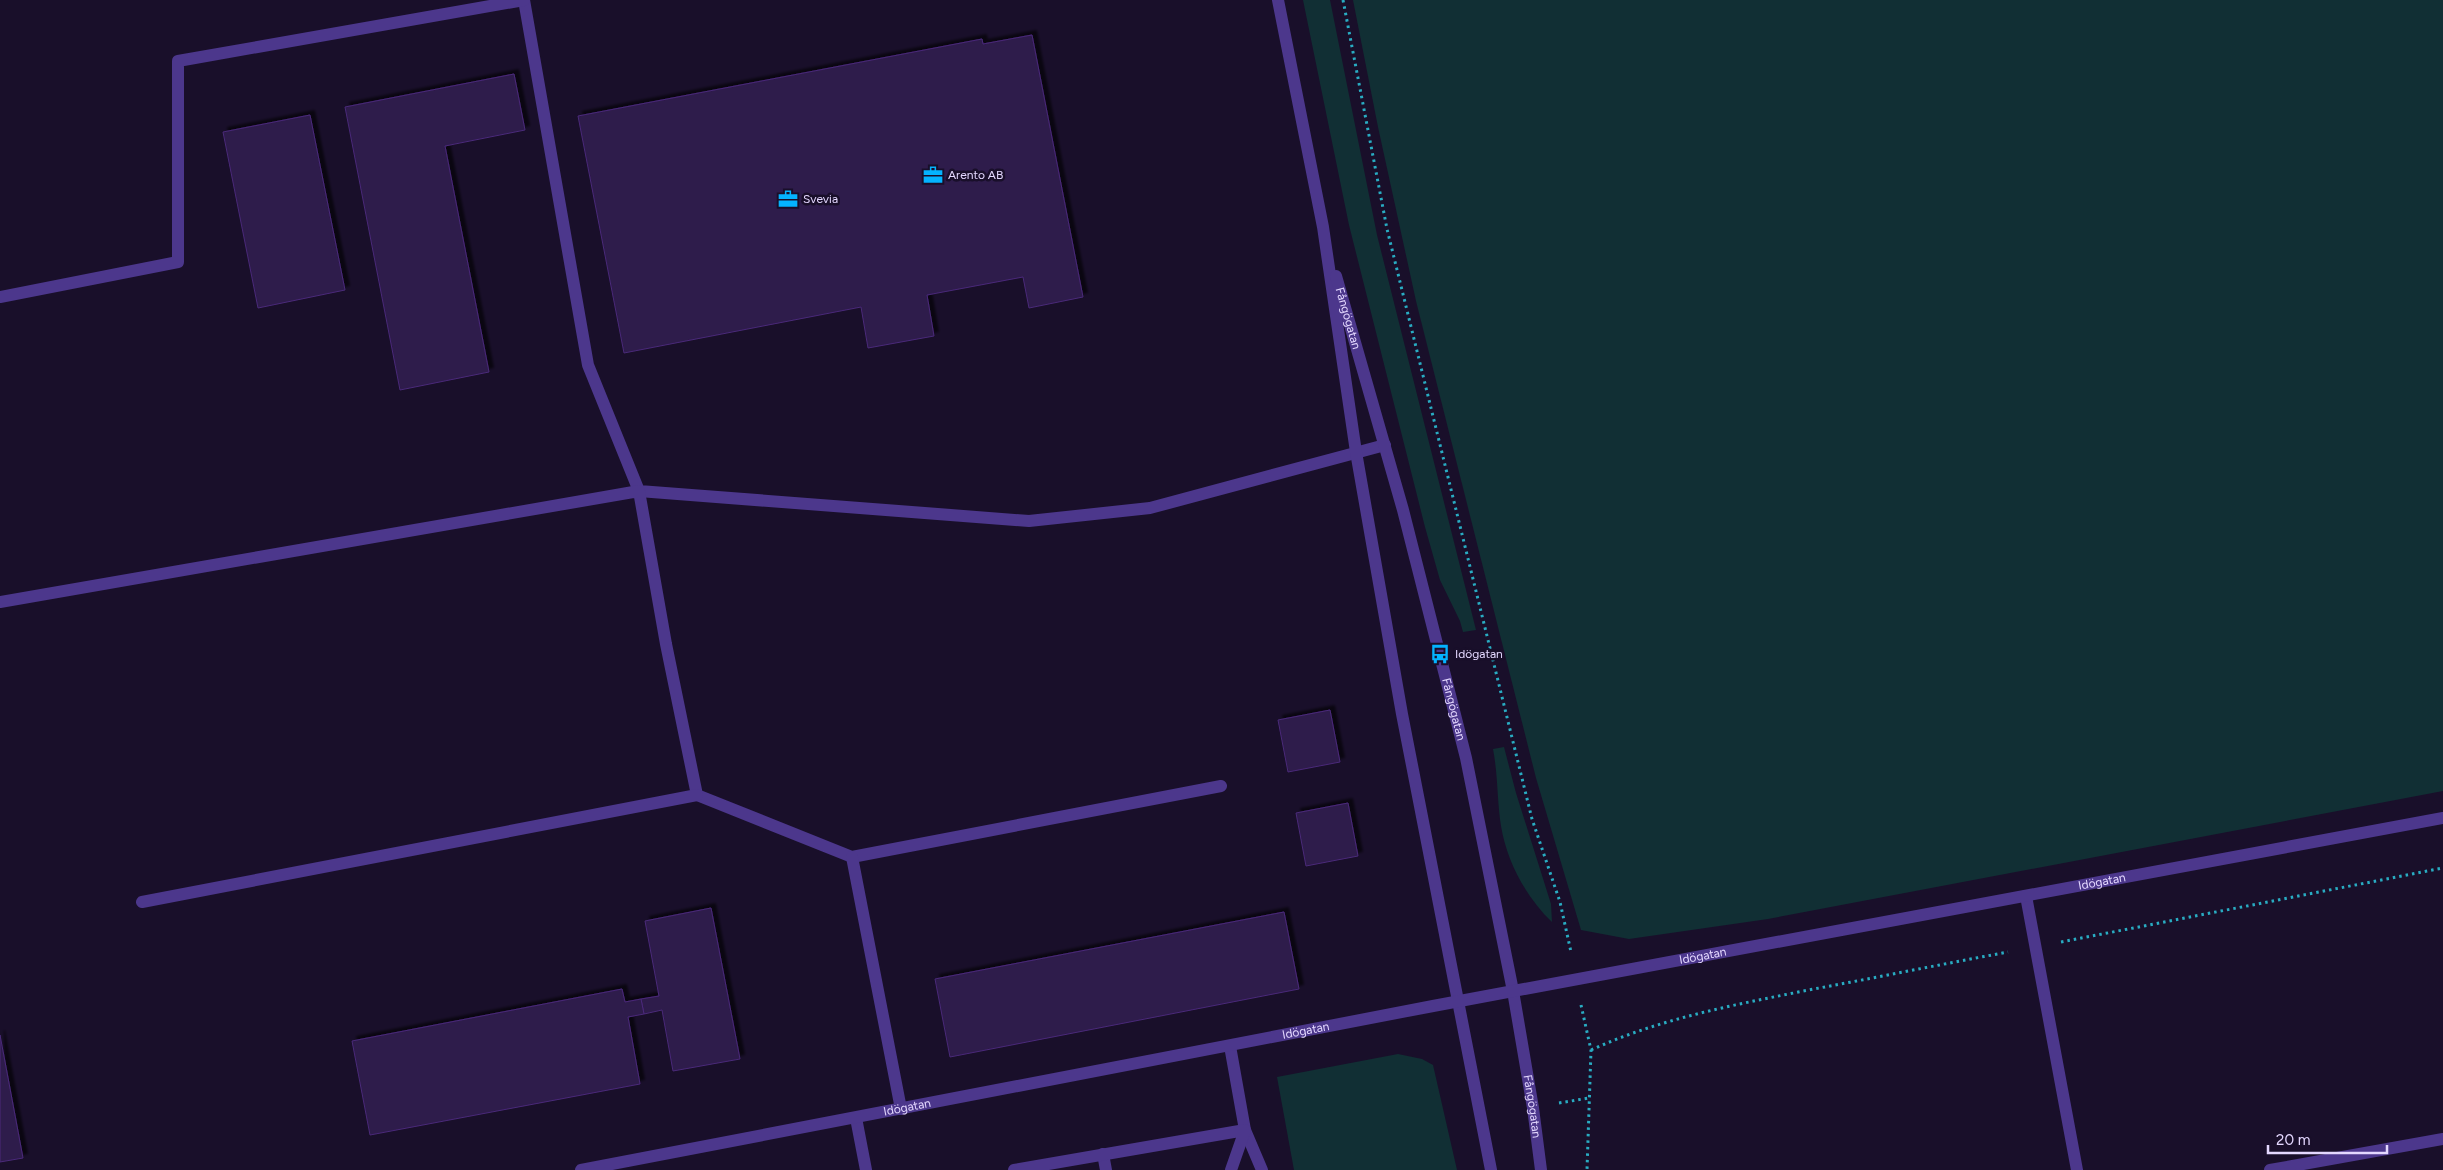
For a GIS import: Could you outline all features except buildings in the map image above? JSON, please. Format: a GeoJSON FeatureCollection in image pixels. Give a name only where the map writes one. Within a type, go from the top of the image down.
{"type":"FeatureCollection","features":[{"type":"Feature","properties":{"kind":"street"},"geometry":{"type":"LineString","coordinates":[[0,296],[178,262],[178,61],[524,0],[588,365],[639,491],[666,644],[697,795]]}},
{"type":"Feature","properties":{"kind":"street","name":"Fångögatan"},"geometry":{"type":"LineString","coordinates":[[1278,0],[1323,228],[1356,452],[1402,714],[1492,1170]]}},
{"type":"Feature","properties":{"kind":"street","name":"Fångögatan"},"geometry":{"type":"LineString","coordinates":[[1323,228],[1385,445],[1466,758],[1513,991],[1534,1108],[1540,1170]]}},
{"type":"Feature","properties":{"kind":"street"},"geometry":{"type":"LineString","coordinates":[[0,602],[639,491],[1029,521],[1150,508],[1385,445]]}},
{"type":"Feature","properties":{"kind":"street"},"geometry":{"type":"LineString","coordinates":[[142,902],[697,795],[852,857],[1221,786]]}},
{"type":"Feature","properties":{"kind":"street","name":"Idögatan"},"geometry":{"type":"LineString","coordinates":[[581,1170],[1513,991],[2443,818]]}},
{"type":"Feature","properties":{"kind":"street"},"geometry":{"type":"LineString","coordinates":[[852,857],[901,1109]]}},
{"type":"Feature","properties":{"kind":"street"},"geometry":{"type":"LineString","coordinates":[[2026,896],[2078,1170]]}},
{"type":"Feature","properties":{"kind":"street"},"geometry":{"type":"LineString","coordinates":[[1230,1046],[1245,1130],[1262,1170]]}},
{"type":"Feature","properties":{"kind":"street"},"geometry":{"type":"LineString","coordinates":[[856,1118],[866,1170]]}},
{"type":"Feature","properties":{"kind":"street"},"geometry":{"type":"LineString","coordinates":[[1014,1170],[1245,1130]]}},
{"type":"Feature","properties":{"kind":"street"},"geometry":{"type":"LineString","coordinates":[[1231,1170],[1245,1130]]}},
{"type":"Feature","properties":{"kind":"street"},"geometry":{"type":"LineString","coordinates":[[2270,1170],[2443,1140]]}},
{"type":"Feature","properties":{"kind":"street"},"geometry":{"type":"LineString","coordinates":[[1103,1154],[1106,1170]]}},
{"type":"Feature","properties":{"kind":"path"},"geometry":{"type":"LineString","coordinates":[[1343,0],[1389,239],[1532,819],[1560,902],[1591,1050],[1587,1170]]}},
{"type":"Feature","properties":{"kind":"green space"},"geometry":{"type":"Polygon","coordinates":[[[1303,0],[1330,0],[1377,235],[1476,630],[1463,632],[1460,621],[1440,580],[1425,527],[1349,225],[1303,0]]]}},
{"type":"Feature","properties":{"kind":"green space"},"geometry":{"type":"Polygon","coordinates":[[[1353,0],[2443,0],[2443,791],[1768,919],[1629,939],[1581,930],[1536,778],[1416,301],[1378,127],[1353,0]]]}},
{"type":"Feature","properties":{"kind":"green space"},"geometry":{"type":"Polygon","coordinates":[[[1504,747],[1516,793],[1551,904],[1552,922],[1534,902],[1519,878],[1504,839],[1493,749],[1504,747]]]}},
{"type":"Feature","properties":{"kind":"green space"},"geometry":{"type":"Polygon","coordinates":[[[1398,1054],[1422,1059],[1433,1065],[1457,1170],[1294,1170],[1277,1077],[1398,1054]]]}},
{"type":"Feature","properties":{"kind":"place","name":"Arento AB"},"geometry":{"type":"Point","coordinates":[933,175]}},
{"type":"Feature","properties":{"kind":"place","name":"Svevia"},"geometry":{"type":"Point","coordinates":[788,199]}},
{"type":"Feature","properties":{"kind":"place","name":"Idögatan"},"geometry":{"type":"Point","coordinates":[1440,654]}}]}
